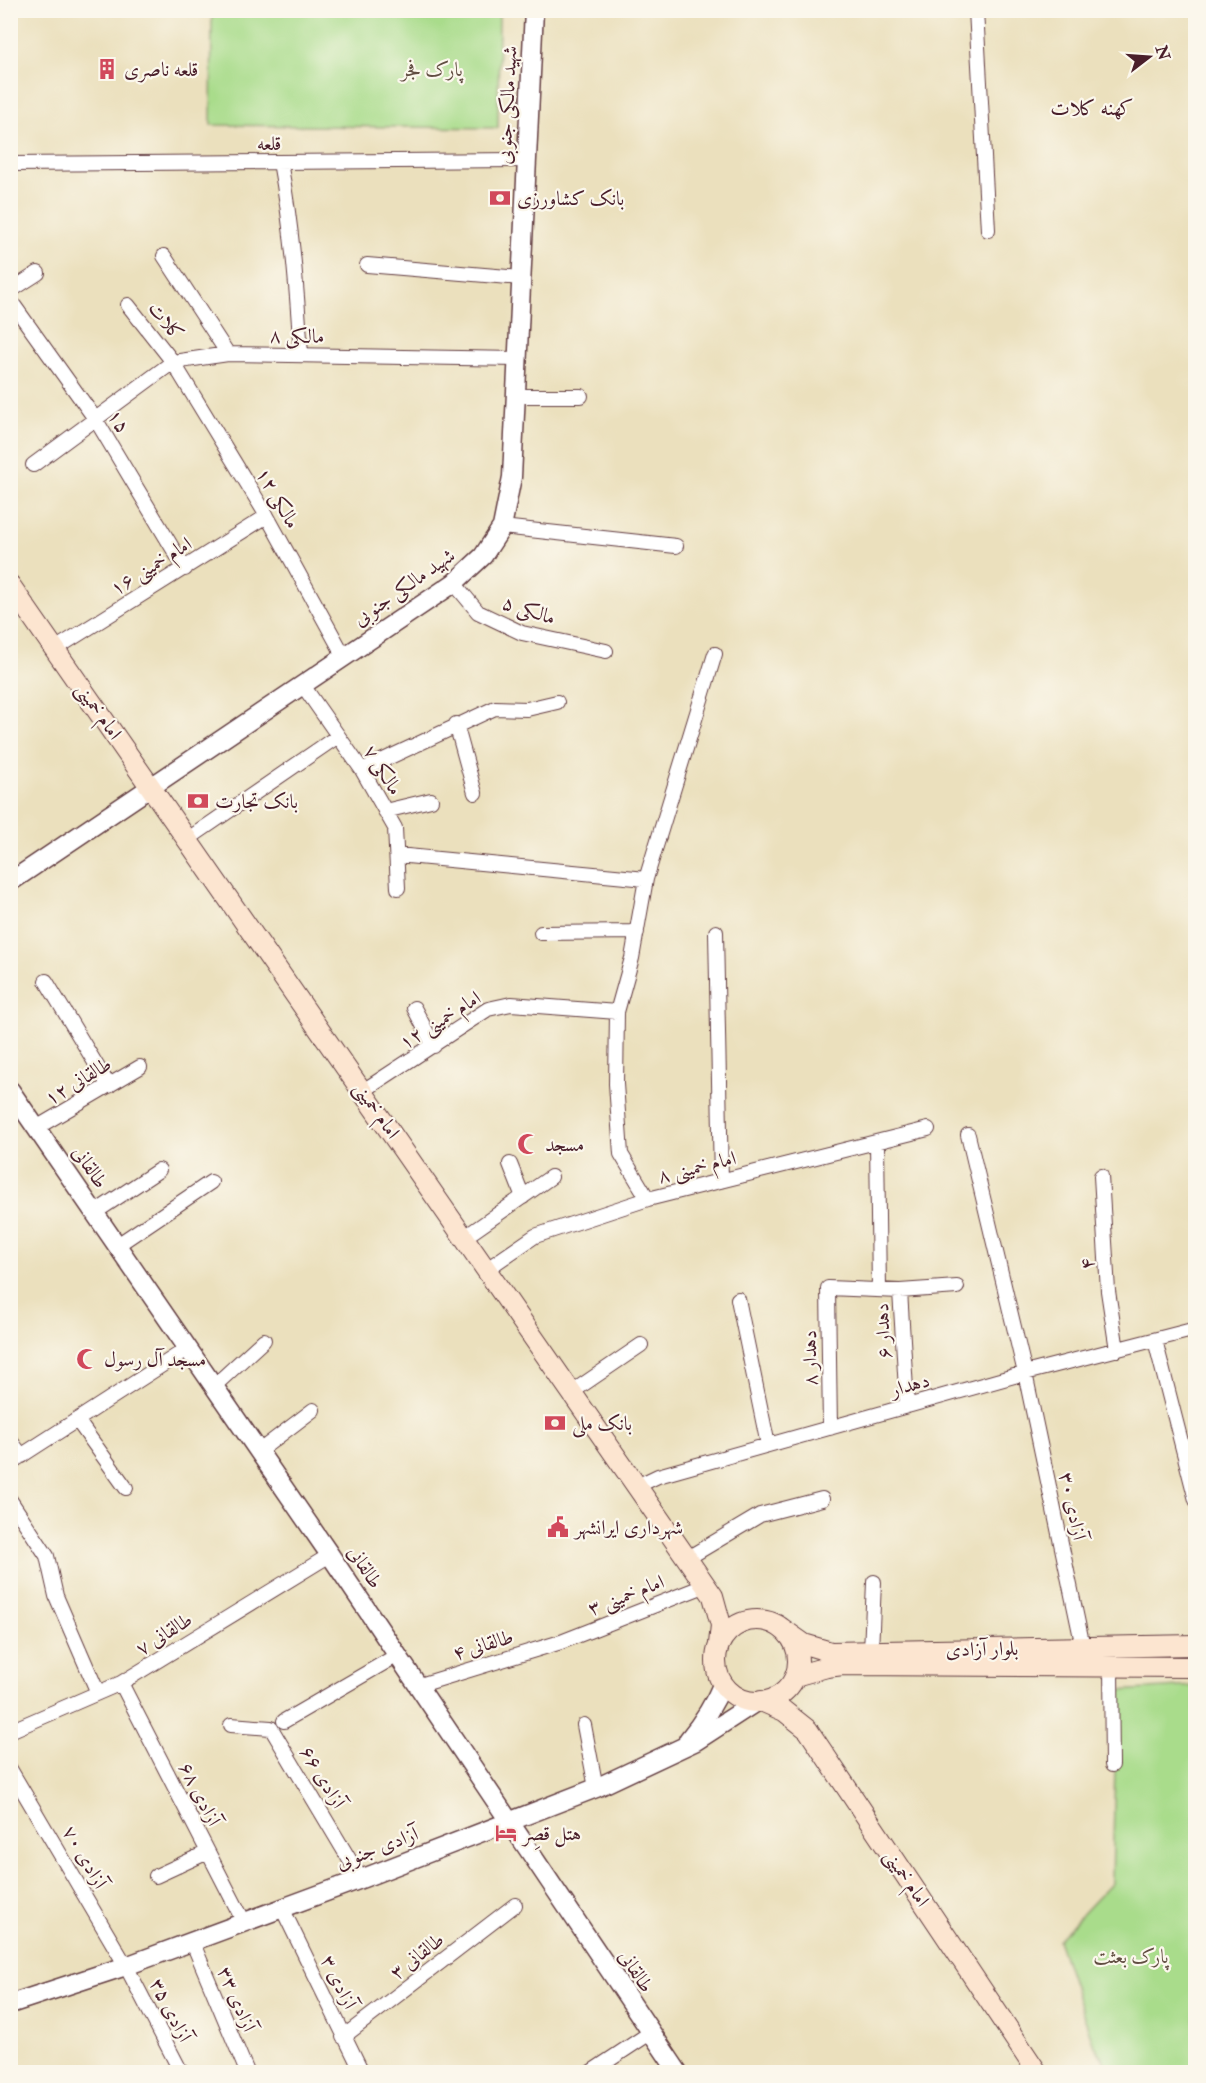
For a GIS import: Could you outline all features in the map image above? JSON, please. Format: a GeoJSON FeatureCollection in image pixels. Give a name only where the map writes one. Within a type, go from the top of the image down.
{"type":"FeatureCollection","features":[{"type":"Feature","properties":{"kind":"main road","name":"امام خمینی"},"geometry":{"type":"LineString","coordinates":[[10,585],[709,1591],[721,1625],[720,1644],[716,1657],[717,1671],[723,1683],[732,1693],[743,1699],[759,1701],[793,1717],[808,1730],[1037,2073]]}},
{"type":"Feature","properties":{"kind":"main road","name":"بلوار آزادی"},"geometry":{"type":"LineString","coordinates":[[709,1591],[732,1607],[770,1622],[804,1644],[831,1652],[1196,1645]]}},
{"type":"Feature","properties":{"kind":"main road"},"geometry":{"type":"LineString","coordinates":[[720,1644],[727,1633],[738,1624],[750,1620],[770,1622],[786,1632],[797,1653],[798,1665],[792,1681],[795,1708],[808,1730]]}},
{"type":"Feature","properties":{"kind":"main road","name":"بلوار آزادی"},"geometry":{"type":"LineString","coordinates":[[759,1701],[780,1695],[792,1681],[827,1666],[1196,1667]]}},
{"type":"Feature","properties":{"kind":"street","name":"شهید مالکی جنوبی"},"geometry":{"type":"LineString","coordinates":[[10,882],[454,583],[483,556],[502,527],[512,477],[534,10]]}},
{"type":"Feature","properties":{"kind":"street"},"geometry":{"type":"LineString","coordinates":[[976,10],[988,230]]}},
{"type":"Feature","properties":{"kind":"street","name":"قلعه"},"geometry":{"type":"LineString","coordinates":[[10,164],[527,160]]}},
{"type":"Feature","properties":{"kind":"street"},"geometry":{"type":"LineString","coordinates":[[280,162],[287,202],[301,355]]}},
{"type":"Feature","properties":{"kind":"street"},"geometry":{"type":"LineString","coordinates":[[164,256],[228,354]]}},
{"type":"Feature","properties":{"kind":"street"},"geometry":{"type":"LineString","coordinates":[[367,265],[521,278]]}},
{"type":"Feature","properties":{"kind":"street"},"geometry":{"type":"LineString","coordinates":[[10,291],[38,273]]}},
{"type":"Feature","properties":{"kind":"street","name":"۱۵"},"geometry":{"type":"LineString","coordinates":[[10,300],[96,420],[185,568]]}},
{"type":"Feature","properties":{"kind":"street","name":"کلات"},"geometry":{"type":"LineString","coordinates":[[128,305],[173,362]]}},
{"type":"Feature","properties":{"kind":"street","name":"مالکی ۸"},"geometry":{"type":"LineString","coordinates":[[33,465],[173,362],[228,354],[517,359]]}},
{"type":"Feature","properties":{"kind":"street","name":"مالکی ۱۲"},"geometry":{"type":"LineString","coordinates":[[173,362],[267,516],[344,656]]}},
{"type":"Feature","properties":{"kind":"street"},"geometry":{"type":"LineString","coordinates":[[516,396],[581,396]]}},
{"type":"Feature","properties":{"kind":"street","name":"امام خمینی ۱۶"},"geometry":{"type":"LineString","coordinates":[[55,649],[267,516]]}},
{"type":"Feature","properties":{"kind":"street"},"geometry":{"type":"LineString","coordinates":[[502,527],[675,546]]}},
{"type":"Feature","properties":{"kind":"street","name":"مالکی ۵"},"geometry":{"type":"LineString","coordinates":[[454,583],[478,612],[522,633],[606,651]]}},
{"type":"Feature","properties":{"kind":"street"},"geometry":{"type":"LineString","coordinates":[[648,1199],[621,1154],[616,1084],[616,1012],[632,958],[646,879],[715,654]]}},
{"type":"Feature","properties":{"kind":"street","name":"مالکی ۷"},"geometry":{"type":"LineString","coordinates":[[302,684],[362,770],[395,828],[398,888]]}},
{"type":"Feature","properties":{"kind":"street"},"geometry":{"type":"LineString","coordinates":[[362,770],[456,724],[495,708],[527,709],[557,702]]}},
{"type":"Feature","properties":{"kind":"street"},"geometry":{"type":"LineString","coordinates":[[456,724],[475,793]]}},
{"type":"Feature","properties":{"kind":"street"},"geometry":{"type":"LineString","coordinates":[[188,839],[338,736]]}},
{"type":"Feature","properties":{"kind":"street"},"geometry":{"type":"LineString","coordinates":[[385,811],[431,800]]}},
{"type":"Feature","properties":{"kind":"street"},"geometry":{"type":"LineString","coordinates":[[397,855],[646,879]]}},
{"type":"Feature","properties":{"kind":"street"},"geometry":{"type":"LineString","coordinates":[[541,933],[637,932]]}},
{"type":"Feature","properties":{"kind":"street"},"geometry":{"type":"LineString","coordinates":[[716,932],[721,1181]]}},
{"type":"Feature","properties":{"kind":"street"},"geometry":{"type":"LineString","coordinates":[[46,981],[109,1086]]}},
{"type":"Feature","properties":{"kind":"street","name":"امام خمینی ۱۲"},"geometry":{"type":"LineString","coordinates":[[363,1091],[488,1010],[511,1004],[616,1012]]}},
{"type":"Feature","properties":{"kind":"street"},"geometry":{"type":"LineString","coordinates":[[414,1008],[434,1046]]}},
{"type":"Feature","properties":{"kind":"street","name":"طالقانی ۱۲"},"geometry":{"type":"LineString","coordinates":[[36,1128],[140,1067]]}},
{"type":"Feature","properties":{"kind":"street","name":"طالقانی"},"geometry":{"type":"LineString","coordinates":[[10,1090],[330,1555],[678,2073]]}},
{"type":"Feature","properties":{"kind":"street","name":"امام خمینی ۸"},"geometry":{"type":"LineString","coordinates":[[487,1269],[535,1236],[648,1199],[928,1129]]}},
{"type":"Feature","properties":{"kind":"street","name":"آزادی ۳۰"},"geometry":{"type":"LineString","coordinates":[[968,1135],[1025,1373],[1083,1647]]}},
{"type":"Feature","properties":{"kind":"street"},"geometry":{"type":"LineString","coordinates":[[877,1142],[879,1290],[900,1291],[957,1287]]}},
{"type":"Feature","properties":{"kind":"street"},"geometry":{"type":"LineString","coordinates":[[510,1164],[523,1197]]}},
{"type":"Feature","properties":{"kind":"street"},"geometry":{"type":"LineString","coordinates":[[94,1213],[159,1170]]}},
{"type":"Feature","properties":{"kind":"street","name":"۴"},"geometry":{"type":"LineString","coordinates":[[1101,1176],[1108,1291],[1117,1350]]}},
{"type":"Feature","properties":{"kind":"street"},"geometry":{"type":"LineString","coordinates":[[465,1237],[551,1177]]}},
{"type":"Feature","properties":{"kind":"street"},"geometry":{"type":"LineString","coordinates":[[116,1245],[211,1182]]}},
{"type":"Feature","properties":{"kind":"street","name":"دهدار ۸"},"geometry":{"type":"LineString","coordinates":[[830,1428],[828,1288],[879,1290]]}},
{"type":"Feature","properties":{"kind":"street","name":"دهدار ۶"},"geometry":{"type":"LineString","coordinates":[[900,1291],[907,1406]]}},
{"type":"Feature","properties":{"kind":"street"},"geometry":{"type":"LineString","coordinates":[[738,1299],[768,1445]]}},
{"type":"Feature","properties":{"kind":"street","name":"دهدار"},"geometry":{"type":"LineString","coordinates":[[637,1486],[658,1476],[768,1445],[1025,1373],[1196,1329]]}},
{"type":"Feature","properties":{"kind":"street"},"geometry":{"type":"LineString","coordinates":[[213,1387],[264,1340]]}},
{"type":"Feature","properties":{"kind":"street"},"geometry":{"type":"LineString","coordinates":[[1155,1340],[1196,1500]]}},
{"type":"Feature","properties":{"kind":"street"},"geometry":{"type":"LineString","coordinates":[[572,1392],[641,1345]]}},
{"type":"Feature","properties":{"kind":"street"},"geometry":{"type":"LineString","coordinates":[[10,1440],[16,1460],[187,1349]]}},
{"type":"Feature","properties":{"kind":"street"},"geometry":{"type":"LineString","coordinates":[[258,1452],[313,1410]]}},
{"type":"Feature","properties":{"kind":"street"},"geometry":{"type":"LineString","coordinates":[[77,1420],[126,1488]]}},
{"type":"Feature","properties":{"kind":"street"},"geometry":{"type":"LineString","coordinates":[[686,1559],[760,1515],[822,1499]]}},
{"type":"Feature","properties":{"kind":"street"},"geometry":{"type":"LineString","coordinates":[[10,1500],[47,1556],[56,1596],[98,1693]]}},
{"type":"Feature","properties":{"kind":"street","name":"طالقانی ۷"},"geometry":{"type":"LineString","coordinates":[[10,1731],[121,1683],[330,1555]]}},
{"type":"Feature","properties":{"kind":"street"},"geometry":{"type":"LineString","coordinates":[[871,1651],[874,1582]]}},
{"type":"Feature","properties":{"kind":"street","name":"امام خمینی ۳"},"geometry":{"type":"LineString","coordinates":[[561,1642],[709,1591]]}},
{"type":"Feature","properties":{"kind":"street","name":"طالقانی ۴"},"geometry":{"type":"LineString","coordinates":[[417,1686],[561,1642]]}},
{"type":"Feature","properties":{"kind":"street"},"geometry":{"type":"LineString","coordinates":[[284,1721],[396,1656]]}},
{"type":"Feature","properties":{"kind":"street"},"geometry":{"type":"LineString","coordinates":[[1110,1667],[1112,1765]]}},
{"type":"Feature","properties":{"kind":"street","name":"آزادی ۶۸"},"geometry":{"type":"LineString","coordinates":[[121,1683],[244,1922]]}},
{"type":"Feature","properties":{"kind":"street","name":"آزادی جنوبی"},"geometry":{"type":"LineString","coordinates":[[10,2004],[126,1966],[361,1879],[596,1788],[681,1748],[702,1724],[716,1701],[723,1683]]}},
{"type":"Feature","properties":{"kind":"street"},"geometry":{"type":"LineString","coordinates":[[681,1748],[759,1701]]}},
{"type":"Feature","properties":{"kind":"street","name":"آزادی ۶۶"},"geometry":{"type":"LineString","coordinates":[[231,1725],[271,1728],[361,1879]]}},
{"type":"Feature","properties":{"kind":"street"},"geometry":{"type":"LineString","coordinates":[[584,1725],[596,1788]]}},
{"type":"Feature","properties":{"kind":"street","name":"آزادی ۷۰"},"geometry":{"type":"LineString","coordinates":[[10,1769],[126,1966]]}},
{"type":"Feature","properties":{"kind":"street"},"geometry":{"type":"LineString","coordinates":[[156,1876],[208,1852]]}},
{"type":"Feature","properties":{"kind":"street","name":"طالقانی ۳"},"geometry":{"type":"LineString","coordinates":[[343,2037],[515,1905]]}},
{"type":"Feature","properties":{"kind":"street","name":"آزادی ۳"},"geometry":{"type":"LineString","coordinates":[[282,1908],[362,2073]]}},
{"type":"Feature","properties":{"kind":"street","name":"آزادی ۳۳"},"geometry":{"type":"LineString","coordinates":[[192,1941],[247,2073]]}},
{"type":"Feature","properties":{"kind":"street","name":"آزادی ۳۵"},"geometry":{"type":"LineString","coordinates":[[126,1966],[181,2073]]}},
{"type":"Feature","properties":{"kind":"street"},"geometry":{"type":"LineString","coordinates":[[591,2073],[650,2033]]}},
{"type":"Feature","properties":{"kind":"green space","name":"پارک فجر"},"geometry":{"type":"Polygon","coordinates":[[[212,11],[499,11],[498,128],[211,125],[212,11]]]}},
{"type":"Feature","properties":{"kind":"green space","name":"پارک بعثت"},"geometry":{"type":"Polygon","coordinates":[[[1195,1686],[1195,2072],[1110,2072],[1092,2040],[1058,1940],[1112,1883],[1117,1691],[1195,1686]]]}},
{"type":"Feature","properties":{"kind":"place","name":"قلعه ناصری"},"geometry":{"type":"Point","coordinates":[107,69]}},
{"type":"Feature","properties":{"kind":"place","name":"بانک کشاورزی"},"geometry":{"type":"Point","coordinates":[500,198]}},
{"type":"Feature","properties":{"kind":"place","name":"بانک تجارت"},"geometry":{"type":"Point","coordinates":[198,801]}},
{"type":"Feature","properties":{"kind":"place","name":"مسجد"},"geometry":{"type":"Point","coordinates":[528,1144]}},
{"type":"Feature","properties":{"kind":"place","name":"مسجد آل رسول"},"geometry":{"type":"Point","coordinates":[87,1359]}},
{"type":"Feature","properties":{"kind":"place","name":"بانک ملی"},"geometry":{"type":"Point","coordinates":[555,1423]}},
{"type":"Feature","properties":{"kind":"place","name":"شهرداری ایرانشهر"},"geometry":{"type":"Point","coordinates":[558,1527]}},
{"type":"Feature","properties":{"kind":"place","name":"هتل قصِر"},"geometry":{"type":"Point","coordinates":[506,1833]}},
{"type":"Feature","properties":{"kind":"district","name":"کهنه کلات"},"geometry":{"type":"Point","coordinates":[1092,108]}}]}
